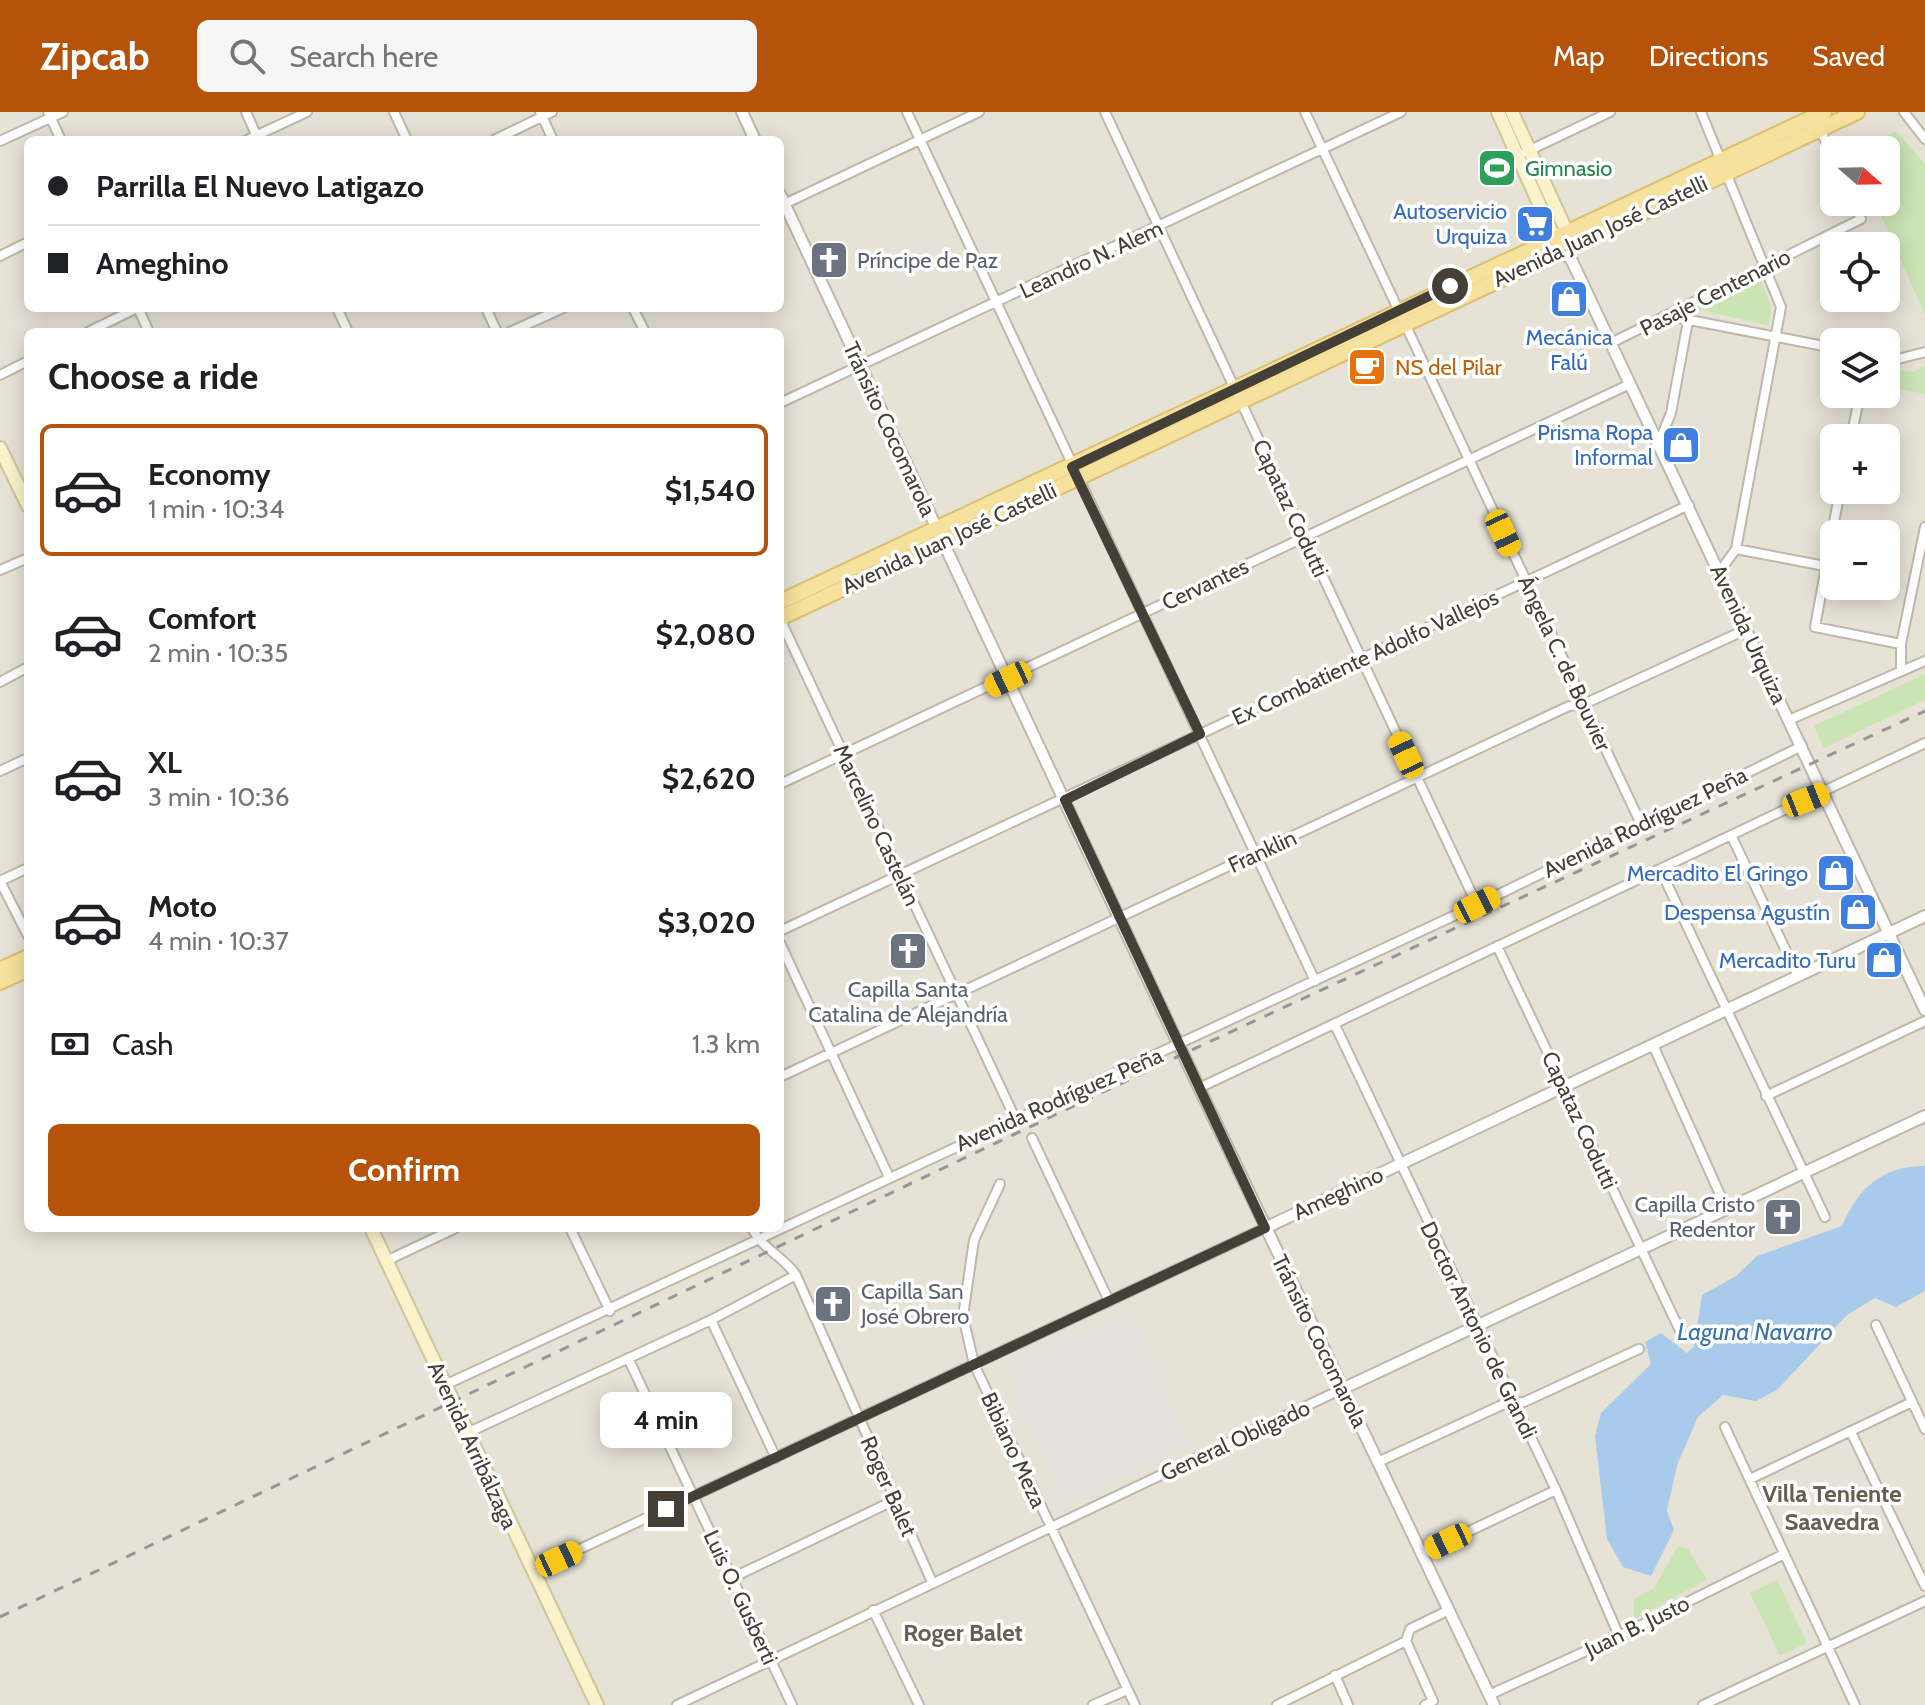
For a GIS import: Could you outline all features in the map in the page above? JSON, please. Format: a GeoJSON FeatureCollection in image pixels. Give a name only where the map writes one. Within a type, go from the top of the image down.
{"type":"FeatureCollection","features":[{"type":"Feature","properties":{"kind":"main road","name":"Avenida Urquiza"},"geometry":{"type":"LineString","coordinates":[[1498,112],[1524,153]]}},
{"type":"Feature","properties":{"kind":"main road","name":"Avenida Urquiza"},"geometry":{"type":"LineString","coordinates":[[1512,112],[1524,153],[1565,244]]}},
{"type":"Feature","properties":{"kind":"main road","name":"Avenida Juan José Castelli"},"geometry":{"type":"LineString","coordinates":[[784,600],[939,535],[1565,244],[1824,112]]}},
{"type":"Feature","properties":{"kind":"main road","name":"Avenida Juan José Castelli"},"geometry":{"type":"LineString","coordinates":[[1724,165],[1857,112]]}},
{"type":"Feature","properties":{"kind":"main road"},"geometry":{"type":"LineString","coordinates":[[0,448],[24,498]]}},
{"type":"Feature","properties":{"kind":"main road","name":"Avenida Juan José Castelli"},"geometry":{"type":"LineString","coordinates":[[784,616],[939,535]]}},
{"type":"Feature","properties":{"kind":"main road"},"geometry":{"type":"LineString","coordinates":[[0,970],[24,959]]}},
{"type":"Feature","properties":{"kind":"main road"},"geometry":{"type":"LineString","coordinates":[[0,982],[24,971]]}},
{"type":"Feature","properties":{"kind":"main road","name":"Avenida Arribálzaga"},"geometry":{"type":"LineString","coordinates":[[373,1232],[597,1705]]}},
{"type":"Feature","properties":{"kind":"street"},"geometry":{"type":"LineString","coordinates":[[0,141],[50,115],[63,112]]}},
{"type":"Feature","properties":{"kind":"street"},"geometry":{"type":"LineString","coordinates":[[246,112],[256,136]]}},
{"type":"Feature","properties":{"kind":"street"},"geometry":{"type":"LineString","coordinates":[[261,136],[307,112]]}},
{"type":"Feature","properties":{"kind":"street"},"geometry":{"type":"LineString","coordinates":[[394,112],[405,136]]}},
{"type":"Feature","properties":{"kind":"street"},"geometry":{"type":"LineString","coordinates":[[501,136],[541,114],[552,112]]}},
{"type":"Feature","properties":{"kind":"street"},"geometry":{"type":"LineString","coordinates":[[742,112],[753,136]]}},
{"type":"Feature","properties":{"kind":"street"},"geometry":{"type":"LineString","coordinates":[[907,112],[1315,981]]}},
{"type":"Feature","properties":{"kind":"street"},"geometry":{"type":"LineString","coordinates":[[784,200],[979,112]]}},
{"type":"Feature","properties":{"kind":"street","name":"Capataz Codutti"},"geometry":{"type":"LineString","coordinates":[[1105,112],[1477,905]]}},
{"type":"Feature","properties":{"kind":"street","name":"Ángela C. de Bouvier"},"geometry":{"type":"LineString","coordinates":[[1305,112],[1641,824]]}},
{"type":"Feature","properties":{"kind":"street","name":"Leandro N. Alem"},"geometry":{"type":"LineString","coordinates":[[784,401],[1401,112]]}},
{"type":"Feature","properties":{"kind":"street"},"geometry":{"type":"LineString","coordinates":[[1524,153],[1610,112]]}},
{"type":"Feature","properties":{"kind":"street"},"geometry":{"type":"LineString","coordinates":[[1701,112],[1781,307],[1778,337],[1736,549],[1720,571]]}},
{"type":"Feature","properties":{"kind":"street"},"geometry":{"type":"LineString","coordinates":[[1904,112],[1925,139]]}},
{"type":"Feature","properties":{"kind":"street"},"geometry":{"type":"LineString","coordinates":[[541,114],[551,136]]}},
{"type":"Feature","properties":{"kind":"street"},"geometry":{"type":"LineString","coordinates":[[50,115],[59,136]]}},
{"type":"Feature","properties":{"kind":"street"},"geometry":{"type":"LineString","coordinates":[[1820,129],[1823,136]]}},
{"type":"Feature","properties":{"kind":"street","name":"Tránsito Cocomarola"},"geometry":{"type":"LineString","coordinates":[[784,205],[1265,1228],[1492,1700]]}},
{"type":"Feature","properties":{"kind":"street","name":"Pasaje Centenario"},"geometry":{"type":"LineString","coordinates":[[1611,343],[1861,219],[1860,216]]}},
{"type":"Feature","properties":{"kind":"street"},"geometry":{"type":"LineString","coordinates":[[0,256],[24,244]]}},
{"type":"Feature","properties":{"kind":"street","name":"Avenida Urquiza"},"geometry":{"type":"LineString","coordinates":[[1565,244],[1925,1010]]}},
{"type":"Feature","properties":{"kind":"street"},"geometry":{"type":"LineString","coordinates":[[96,328],[129,312]]}},
{"type":"Feature","properties":{"kind":"street"},"geometry":{"type":"LineString","coordinates":[[519,328],[554,312]]}},
{"type":"Feature","properties":{"kind":"street"},"geometry":{"type":"LineString","coordinates":[[1668,315],[1820,345]]}},
{"type":"Feature","properties":{"kind":"street"},"geometry":{"type":"LineString","coordinates":[[1659,442],[1671,413],[1688,321]]}},
{"type":"Feature","properties":{"kind":"street"},"geometry":{"type":"LineString","coordinates":[[1900,358],[1925,352]]}},
{"type":"Feature","properties":{"kind":"street"},"geometry":{"type":"LineString","coordinates":[[0,375],[24,363]]}},
{"type":"Feature","properties":{"kind":"street","name":"Cervantes"},"geometry":{"type":"LineString","coordinates":[[784,782],[1630,384]]}},
{"type":"Feature","properties":{"kind":"street","name":"Ex Combatiente Adolfo Vallejos"},"geometry":{"type":"LineString","coordinates":[[784,929],[1689,505]]}},
{"type":"Feature","properties":{"kind":"street"},"geometry":{"type":"LineString","coordinates":[[1901,671],[1901,644],[1921,570],[1925,527]]}},
{"type":"Feature","properties":{"kind":"street"},"geometry":{"type":"LineString","coordinates":[[1736,549],[1820,565]]}},
{"type":"Feature","properties":{"kind":"street"},"geometry":{"type":"LineString","coordinates":[[0,570],[24,560]]}},
{"type":"Feature","properties":{"kind":"street"},"geometry":{"type":"LineString","coordinates":[[1820,596],[1815,627],[1901,644]]}},
{"type":"Feature","properties":{"kind":"street","name":"Marcelino Castelán"},"geometry":{"type":"LineString","coordinates":[[784,626],[1015,1118]]}},
{"type":"Feature","properties":{"kind":"street","name":"Franklin"},"geometry":{"type":"LineString","coordinates":[[784,1075],[1569,706],[1584,704],[1745,630]]}},
{"type":"Feature","properties":{"kind":"street"},"geometry":{"type":"LineString","coordinates":[[1789,720],[1925,661]]}},
{"type":"Feature","properties":{"kind":"street"},"geometry":{"type":"LineString","coordinates":[[0,682],[24,669]]}},
{"type":"Feature","properties":{"kind":"street"},"geometry":{"type":"LineString","coordinates":[[1199,1088],[1925,743]]}},
{"type":"Feature","properties":{"kind":"street","name":"Avenida Rodríguez Peña"},"geometry":{"type":"LineString","coordinates":[[784,1227],[1477,905],[1802,746]]}},
{"type":"Feature","properties":{"kind":"street"},"geometry":{"type":"LineString","coordinates":[[0,771],[24,760]]}},
{"type":"Feature","properties":{"kind":"street"},"geometry":{"type":"LineString","coordinates":[[1731,835],[1798,976]]}},
{"type":"Feature","properties":{"kind":"street"},"geometry":{"type":"LineString","coordinates":[[1660,869],[1825,1217]]}},
{"type":"Feature","properties":{"kind":"street"},"geometry":{"type":"LineString","coordinates":[[24,870],[0,881],[24,928]]}},
{"type":"Feature","properties":{"kind":"street","name":"Ameghino"},"geometry":{"type":"LineString","coordinates":[[533,1571],[1925,916]]}},
{"type":"Feature","properties":{"kind":"street","name":"Capataz Codutti"},"geometry":{"type":"LineString","coordinates":[[1497,946],[1683,1337]]}},
{"type":"Feature","properties":{"kind":"street"},"geometry":{"type":"LineString","coordinates":[[784,952],[889,1177]]}},
{"type":"Feature","properties":{"kind":"street"},"geometry":{"type":"LineString","coordinates":[[1766,1096],[1925,1021]]}},
{"type":"Feature","properties":{"kind":"street","name":"Doctor Antonio de Grandi"},"geometry":{"type":"LineString","coordinates":[[1335,1025],[1556,1490],[1619,1636]]}},
{"type":"Feature","properties":{"kind":"street"},"geometry":{"type":"LineString","coordinates":[[1653,1045],[1726,1208]]}},
{"type":"Feature","properties":{"kind":"street","name":"General Obligado"},"geometry":{"type":"LineString","coordinates":[[677,1705],[1925,1116]]}},
{"type":"Feature","properties":{"kind":"street"},"geometry":{"type":"LineString","coordinates":[[1032,1138],[1109,1301]]}},
{"type":"Feature","properties":{"kind":"street","name":"Bibiano Meza"},"geometry":{"type":"LineString","coordinates":[[1000,1184],[974,1240],[963,1316],[974,1364],[1135,1705]]}},
{"type":"Feature","properties":{"kind":"street"},"geometry":{"type":"LineString","coordinates":[[386,1261],[448,1232]]}},
{"type":"Feature","properties":{"kind":"street"},"geometry":{"type":"LineString","coordinates":[[572,1232],[610,1311]]}},
{"type":"Feature","properties":{"kind":"street","name":"Roger Balet"},"geometry":{"type":"LineString","coordinates":[[754,1232],[758,1240],[788,1263],[796,1275],[932,1582]]}},
{"type":"Feature","properties":{"kind":"street","name":"Avenida Rodríguez Peña"},"geometry":{"type":"LineString","coordinates":[[445,1385],[775,1232]]}},
{"type":"Feature","properties":{"kind":"street"},"geometry":{"type":"LineString","coordinates":[[467,1433],[711,1320],[796,1275]]}},
{"type":"Feature","properties":{"kind":"street"},"geometry":{"type":"LineString","coordinates":[[711,1320],[776,1458]]}},
{"type":"Feature","properties":{"kind":"street"},"geometry":{"type":"LineString","coordinates":[[1876,1325],[1925,1429]]}},
{"type":"Feature","properties":{"kind":"street"},"geometry":{"type":"LineString","coordinates":[[1378,1462],[1504,1404],[1515,1403],[1639,1349]]}},
{"type":"Feature","properties":{"kind":"street","name":"Luis O. Gusberti"},"geometry":{"type":"LineString","coordinates":[[628,1358],[792,1705]]}},
{"type":"Feature","properties":{"kind":"street"},"geometry":{"type":"LineString","coordinates":[[1750,1479],[1912,1402]]}},
{"type":"Feature","properties":{"kind":"street"},"geometry":{"type":"LineString","coordinates":[[1725,1427],[1855,1705]]}},
{"type":"Feature","properties":{"kind":"street"},"geometry":{"type":"LineString","coordinates":[[1851,1432],[1925,1586]]}},
{"type":"Feature","properties":{"kind":"street"},"geometry":{"type":"LineString","coordinates":[[1421,1554],[1556,1490]]}},
{"type":"Feature","properties":{"kind":"street"},"geometry":{"type":"LineString","coordinates":[[732,1578],[895,1500]]}},
{"type":"Feature","properties":{"kind":"street","name":"Juan B. Justo"},"geometry":{"type":"LineString","coordinates":[[1492,1700],[1784,1554]]}},
{"type":"Feature","properties":{"kind":"street"},"geometry":{"type":"LineString","coordinates":[[1703,1705],[1925,1601]]}},
{"type":"Feature","properties":{"kind":"street"},"geometry":{"type":"LineString","coordinates":[[873,1610],[919,1705]]}},
{"type":"Feature","properties":{"kind":"street"},"geometry":{"type":"LineString","coordinates":[[1425,1705],[1433,1701],[1406,1641],[1410,1629],[1447,1611]]}},
{"type":"Feature","properties":{"kind":"street"},"geometry":{"type":"LineString","coordinates":[[1277,1705],[1406,1641]]}},
{"type":"Feature","properties":{"kind":"street"},"geometry":{"type":"LineString","coordinates":[[1335,1675],[1348,1705]]}},
{"type":"Feature","properties":{"kind":"street"},"geometry":{"type":"LineString","coordinates":[[1093,1705],[1127,1690]]}},
{"type":"Feature","properties":{"kind":"shaded area"},"geometry":{"type":"Polygon","coordinates":[[[0,112],[1925,112],[1925,1705],[0,1705],[0,112]]]}},
{"type":"Feature","properties":{"kind":"shaded area"},"geometry":{"type":"Polygon","coordinates":[[[1129,1311],[1192,1445],[1063,1502],[1005,1368],[1129,1311]]]}},
{"type":"Feature","properties":{"kind":"green space"},"geometry":{"type":"Polygon","coordinates":[[[1896,131],[1925,164],[1925,315],[1900,258],[1900,232],[1888,232],[1881,216],[1900,216],[1900,136],[1886,136],[1896,131]]]}},
{"type":"Feature","properties":{"kind":"green space"},"geometry":{"type":"Polygon","coordinates":[[[1760,277],[1771,307],[1770,326],[1693,308],[1760,277]]]}},
{"type":"Feature","properties":{"kind":"green space"},"geometry":{"type":"Polygon","coordinates":[[[1925,366],[1925,394],[1900,389],[1900,371],[1913,372],[1925,366]]]}},
{"type":"Feature","properties":{"kind":"green space"},"geometry":{"type":"Polygon","coordinates":[[[1925,674],[1925,700],[1824,748],[1814,726],[1925,674]]]}},
{"type":"Feature","properties":{"kind":"green space"},"geometry":{"type":"Polygon","coordinates":[[[1678,1546],[1688,1549],[1707,1580],[1634,1619],[1634,1599],[1654,1588],[1678,1546]]]}},
{"type":"Feature","properties":{"kind":"green space"},"geometry":{"type":"Polygon","coordinates":[[[1777,1580],[1807,1643],[1780,1656],[1750,1593],[1777,1580]]]}},
{"type":"Feature","properties":{"kind":"water","name":"Laguna Navarro"},"geometry":{"type":"Polygon","coordinates":[[[1925,1166],[1925,1291],[1896,1307],[1875,1298],[1847,1315],[1777,1390],[1756,1401],[1723,1395],[1698,1417],[1677,1465],[1667,1511],[1674,1530],[1651,1576],[1623,1567],[1607,1539],[1595,1436],[1601,1413],[1651,1364],[1645,1342],[1661,1333],[1687,1353],[1694,1346],[1702,1295],[1736,1276],[1757,1256],[1842,1226],[1864,1191],[1884,1175],[1909,1167],[1925,1166]]]}},
{"type":"Feature","properties":{"kind":"railway"},"geometry":{"type":"LineString","coordinates":[[0,1617],[1183,1054],[1925,711]]}},
{"type":"Feature","properties":{"kind":"place","name":"Gimnasio"},"geometry":{"type":"Point","coordinates":[1497,168]}},
{"type":"Feature","properties":{"kind":"place","name":"Autoservicio Urquiza"},"geometry":{"type":"Point","coordinates":[1535,224]}},
{"type":"Feature","properties":{"kind":"place","name":"Príncipe de Paz"},"geometry":{"type":"Point","coordinates":[829,260]}},
{"type":"Feature","properties":{"kind":"place","name":"Mecánica Falú"},"geometry":{"type":"Point","coordinates":[1569,299]}},
{"type":"Feature","properties":{"kind":"place","name":"NS del Pilar"},"geometry":{"type":"Point","coordinates":[1367,367]}},
{"type":"Feature","properties":{"kind":"place","name":"Prisma Ropa Informal"},"geometry":{"type":"Point","coordinates":[1681,445]}},
{"type":"Feature","properties":{"kind":"place","name":"Mercadito El Gringo"},"geometry":{"type":"Point","coordinates":[1836,873]}},
{"type":"Feature","properties":{"kind":"place","name":"Despensa Agustín"},"geometry":{"type":"Point","coordinates":[1858,912]}},
{"type":"Feature","properties":{"kind":"place","name":"Capilla Santa Catalina de Alejandría"},"geometry":{"type":"Point","coordinates":[908,951]}},
{"type":"Feature","properties":{"kind":"place","name":"Mercadito Turu"},"geometry":{"type":"Point","coordinates":[1884,960]}},
{"type":"Feature","properties":{"kind":"place","name":"Capilla Cristo Redentor"},"geometry":{"type":"Point","coordinates":[1783,1217]}},
{"type":"Feature","properties":{"kind":"place","name":"Capilla San José Obrero"},"geometry":{"type":"Point","coordinates":[833,1304]}},
{"type":"Feature","properties":{"kind":"district","name":"Villa Teniente Saavedra"},"geometry":{"type":"Point","coordinates":[1832,1508]}},
{"type":"Feature","properties":{"kind":"district","name":"Roger Balet"},"geometry":{"type":"Point","coordinates":[963,1633]}},
{"type":"Feature","properties":{"kind":"route"},"geometry":{"type":"LineString","coordinates":[[666,1509],[1265,1228],[1065,800],[1200,734],[1072,467],[1450,286]]}}]}
